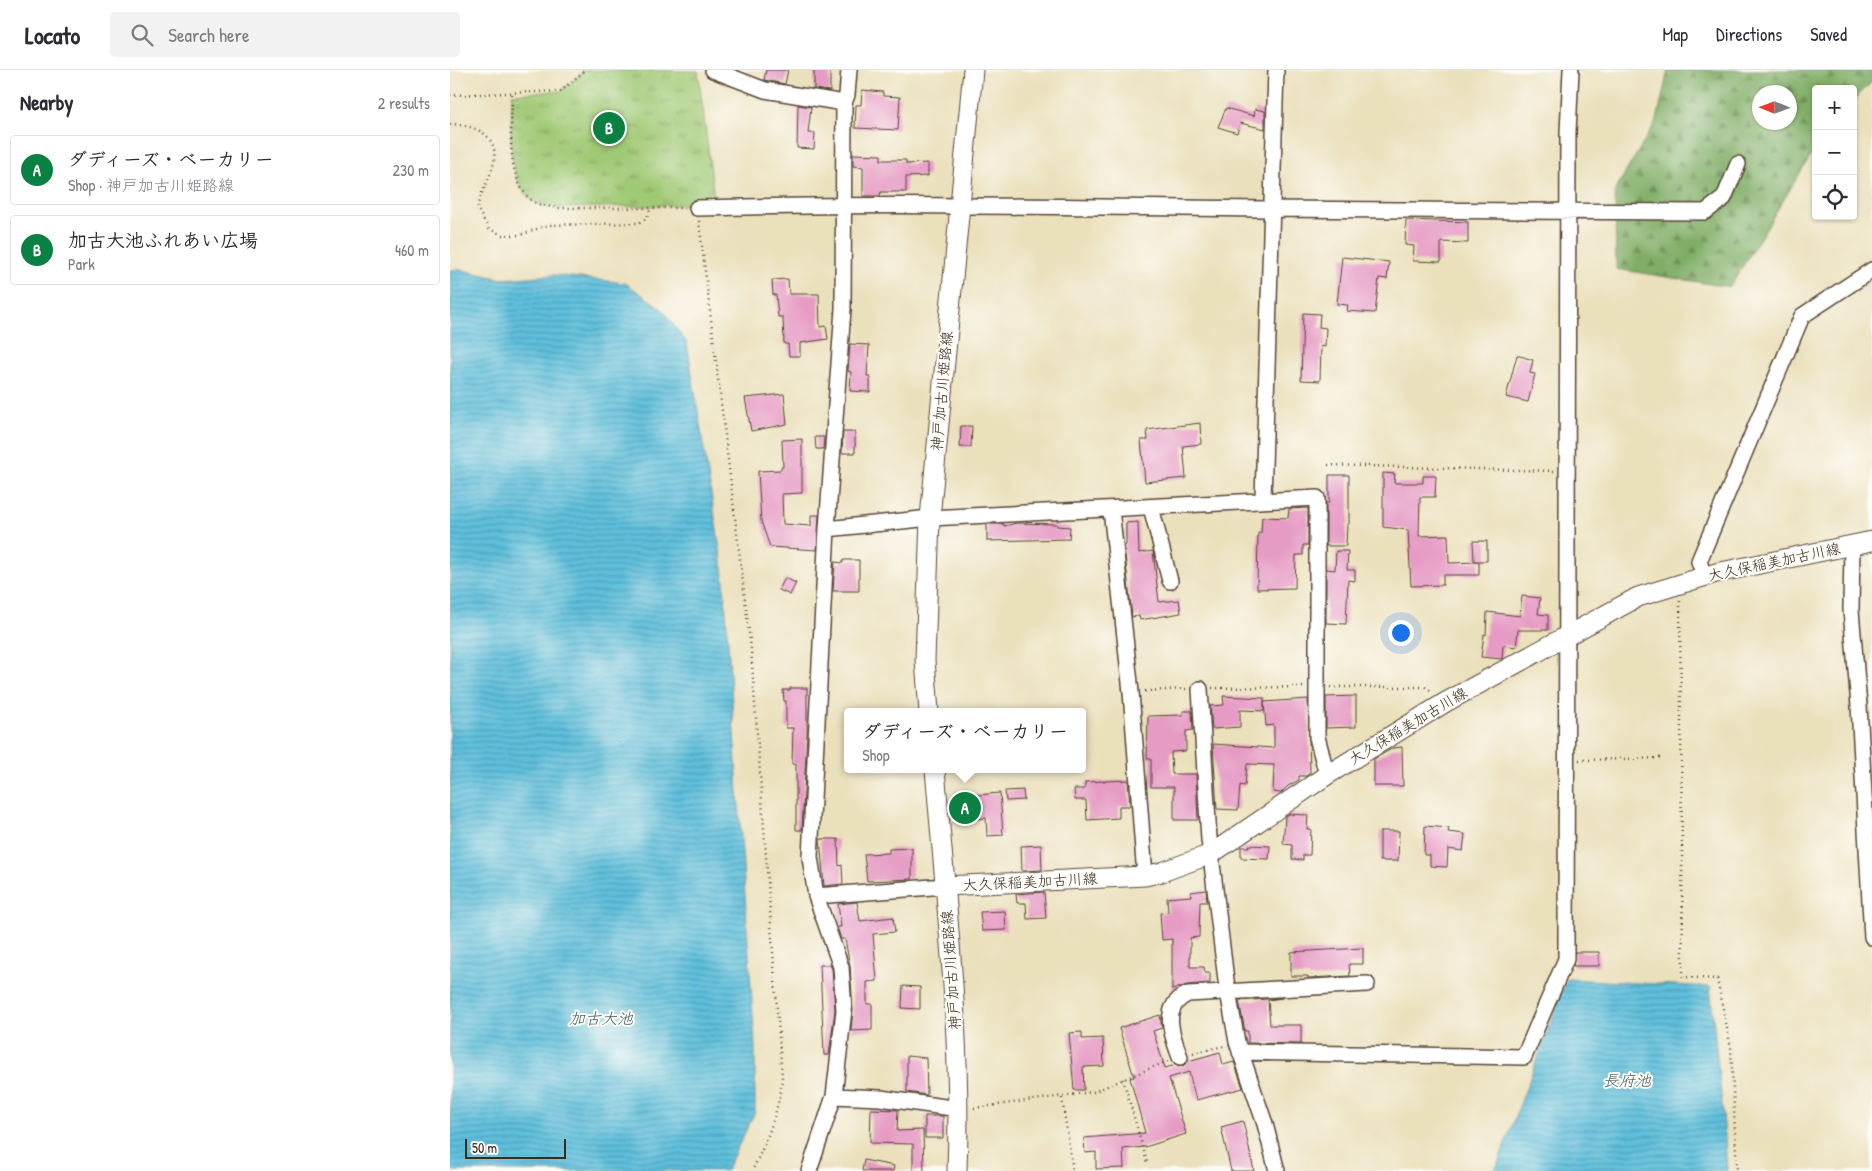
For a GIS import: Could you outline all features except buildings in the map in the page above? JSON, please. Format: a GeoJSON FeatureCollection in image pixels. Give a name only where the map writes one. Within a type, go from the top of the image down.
{"type":"FeatureCollection","features":[{"type":"Feature","properties":{"kind":"main road","name":"神戸加古川姫路線"},"geometry":{"type":"LineString","coordinates":[[930,708],[925,660],[930,518],[973,70]]}},
{"type":"Feature","properties":{"kind":"main road","name":"大久保稲美加古川線"},"geometry":{"type":"LineString","coordinates":[[945,886],[1145,876],[1162,872],[1210,854],[1327,775],[1446,702],[1508,670],[1568,634],[1638,597],[1704,577],[1872,541]]}},
{"type":"Feature","properties":{"kind":"main road","name":"神戸加古川姫路線"},"geometry":{"type":"LineString","coordinates":[[935,773],[960,1108],[957,1171]]}},
{"type":"Feature","properties":{"kind":"street"},"geometry":{"type":"LineString","coordinates":[[713,70],[765,90],[844,103]]}},
{"type":"Feature","properties":{"kind":"street"},"geometry":{"type":"LineString","coordinates":[[809,1171],[834,1096],[844,1010],[842,967],[816,896],[810,857],[827,529],[843,309],[844,103],[848,95],[849,70]]}},
{"type":"Feature","properties":{"kind":"street"},"geometry":{"type":"LineString","coordinates":[[1263,499],[1276,70]]}},
{"type":"Feature","properties":{"kind":"street"},"geometry":{"type":"LineString","coordinates":[[1239,1047],[1524,1057],[1566,960],[1568,211],[1571,70]]}},
{"type":"Feature","properties":{"kind":"street"},"geometry":{"type":"LineString","coordinates":[[697,208],[843,204],[959,204],[1273,209],[1706,212],[1724,198],[1738,164]]}},
{"type":"Feature","properties":{"kind":"street"},"geometry":{"type":"LineString","coordinates":[[1704,577],[1699,561],[1802,316],[1872,270]]}},
{"type":"Feature","properties":{"kind":"street"},"geometry":{"type":"LineString","coordinates":[[827,529],[930,518],[1151,507],[1263,499],[1317,498],[1317,737],[1327,775]]}},
{"type":"Feature","properties":{"kind":"street"},"geometry":{"type":"LineString","coordinates":[[1151,507],[1170,582]]}},
{"type":"Feature","properties":{"kind":"street"},"geometry":{"type":"LineString","coordinates":[[1111,509],[1131,692],[1145,876]]}},
{"type":"Feature","properties":{"kind":"street"},"geometry":{"type":"LineString","coordinates":[[1852,545],[1851,610],[1866,706],[1872,937]]}},
{"type":"Feature","properties":{"kind":"street"},"geometry":{"type":"LineString","coordinates":[[1200,689],[1210,854],[1228,990],[1239,1047],[1265,1124],[1277,1171]]}},
{"type":"Feature","properties":{"kind":"street"},"geometry":{"type":"LineString","coordinates":[[816,896],[945,886]]}},
{"type":"Feature","properties":{"kind":"street"},"geometry":{"type":"LineString","coordinates":[[1180,1057],[1171,1032],[1170,1012],[1179,998],[1188,994],[1228,990],[1367,984]]}},
{"type":"Feature","properties":{"kind":"street"},"geometry":{"type":"LineString","coordinates":[[834,1096],[880,1098],[960,1108]]}},
{"type":"Feature","properties":{"kind":"path"},"geometry":{"type":"LineString","coordinates":[[450,95],[561,91],[585,70]]}},
{"type":"Feature","properties":{"kind":"path"},"geometry":{"type":"LineString","coordinates":[[512,94],[513,161],[518,179],[527,196],[540,205],[558,208],[697,208],[751,649],[782,1077],[780,1104],[769,1135],[752,1171]]}},
{"type":"Feature","properties":{"kind":"path"},"geometry":{"type":"LineString","coordinates":[[450,124],[467,125],[479,129],[489,137],[494,160],[480,194],[477,208],[489,229],[504,235],[520,235],[548,225],[639,223],[647,218],[651,207]]}},
{"type":"Feature","properties":{"kind":"path"},"geometry":{"type":"LineString","coordinates":[[1328,465],[1568,471]]}},
{"type":"Feature","properties":{"kind":"path"},"geometry":{"type":"LineString","coordinates":[[1680,584],[1683,977],[1717,979],[1731,1048],[1737,1171]]}},
{"type":"Feature","properties":{"kind":"path"},"geometry":{"type":"LineString","coordinates":[[1131,692],[1317,686],[1425,687],[1446,702]]}},
{"type":"Feature","properties":{"kind":"path"},"geometry":{"type":"LineString","coordinates":[[1568,760],[1664,758]]}},
{"type":"Feature","properties":{"kind":"path"},"geometry":{"type":"LineString","coordinates":[[960,1108],[1062,1098],[1093,1092],[1180,1057],[1239,1047]]}},
{"type":"Feature","properties":{"kind":"path"},"geometry":{"type":"LineString","coordinates":[[1123,1079],[1147,1162]]}},
{"type":"Feature","properties":{"kind":"path"},"geometry":{"type":"LineString","coordinates":[[1062,1098],[1073,1171]]}},
{"type":"Feature","properties":{"kind":"green space"},"geometry":{"type":"Polygon","coordinates":[[[585,70],[698,71],[715,204],[558,208],[541,205],[527,196],[515,173],[511,147],[512,94],[561,91],[585,70]]]}},
{"type":"Feature","properties":{"kind":"green space"},"geometry":{"type":"Polygon","coordinates":[[[1668,70],[1872,70],[1872,82],[1857,97],[1857,85],[1812,85],[1812,154],[1730,287],[1616,269],[1615,190],[1657,120],[1668,70]]]}},
{"type":"Feature","properties":{"kind":"water","name":"加古大池"},"geometry":{"type":"Polygon","coordinates":[[[457,269],[502,279],[554,275],[625,283],[661,308],[687,343],[723,568],[755,1045],[755,1112],[726,1171],[450,1171],[450,270],[457,269]]]}},
{"type":"Feature","properties":{"kind":"water","name":"長府池"},"geometry":{"type":"Polygon","coordinates":[[[1567,979],[1710,987],[1727,1171],[1495,1171],[1567,979]]]}},
{"type":"Feature","properties":{"kind":"place","name":"加古大池ふれあい広場"},"geometry":{"type":"Point","coordinates":[609,128]}},
{"type":"Feature","properties":{"kind":"place","name":"ダディーズ・ベーカリー"},"geometry":{"type":"Point","coordinates":[965,808]}}]}
